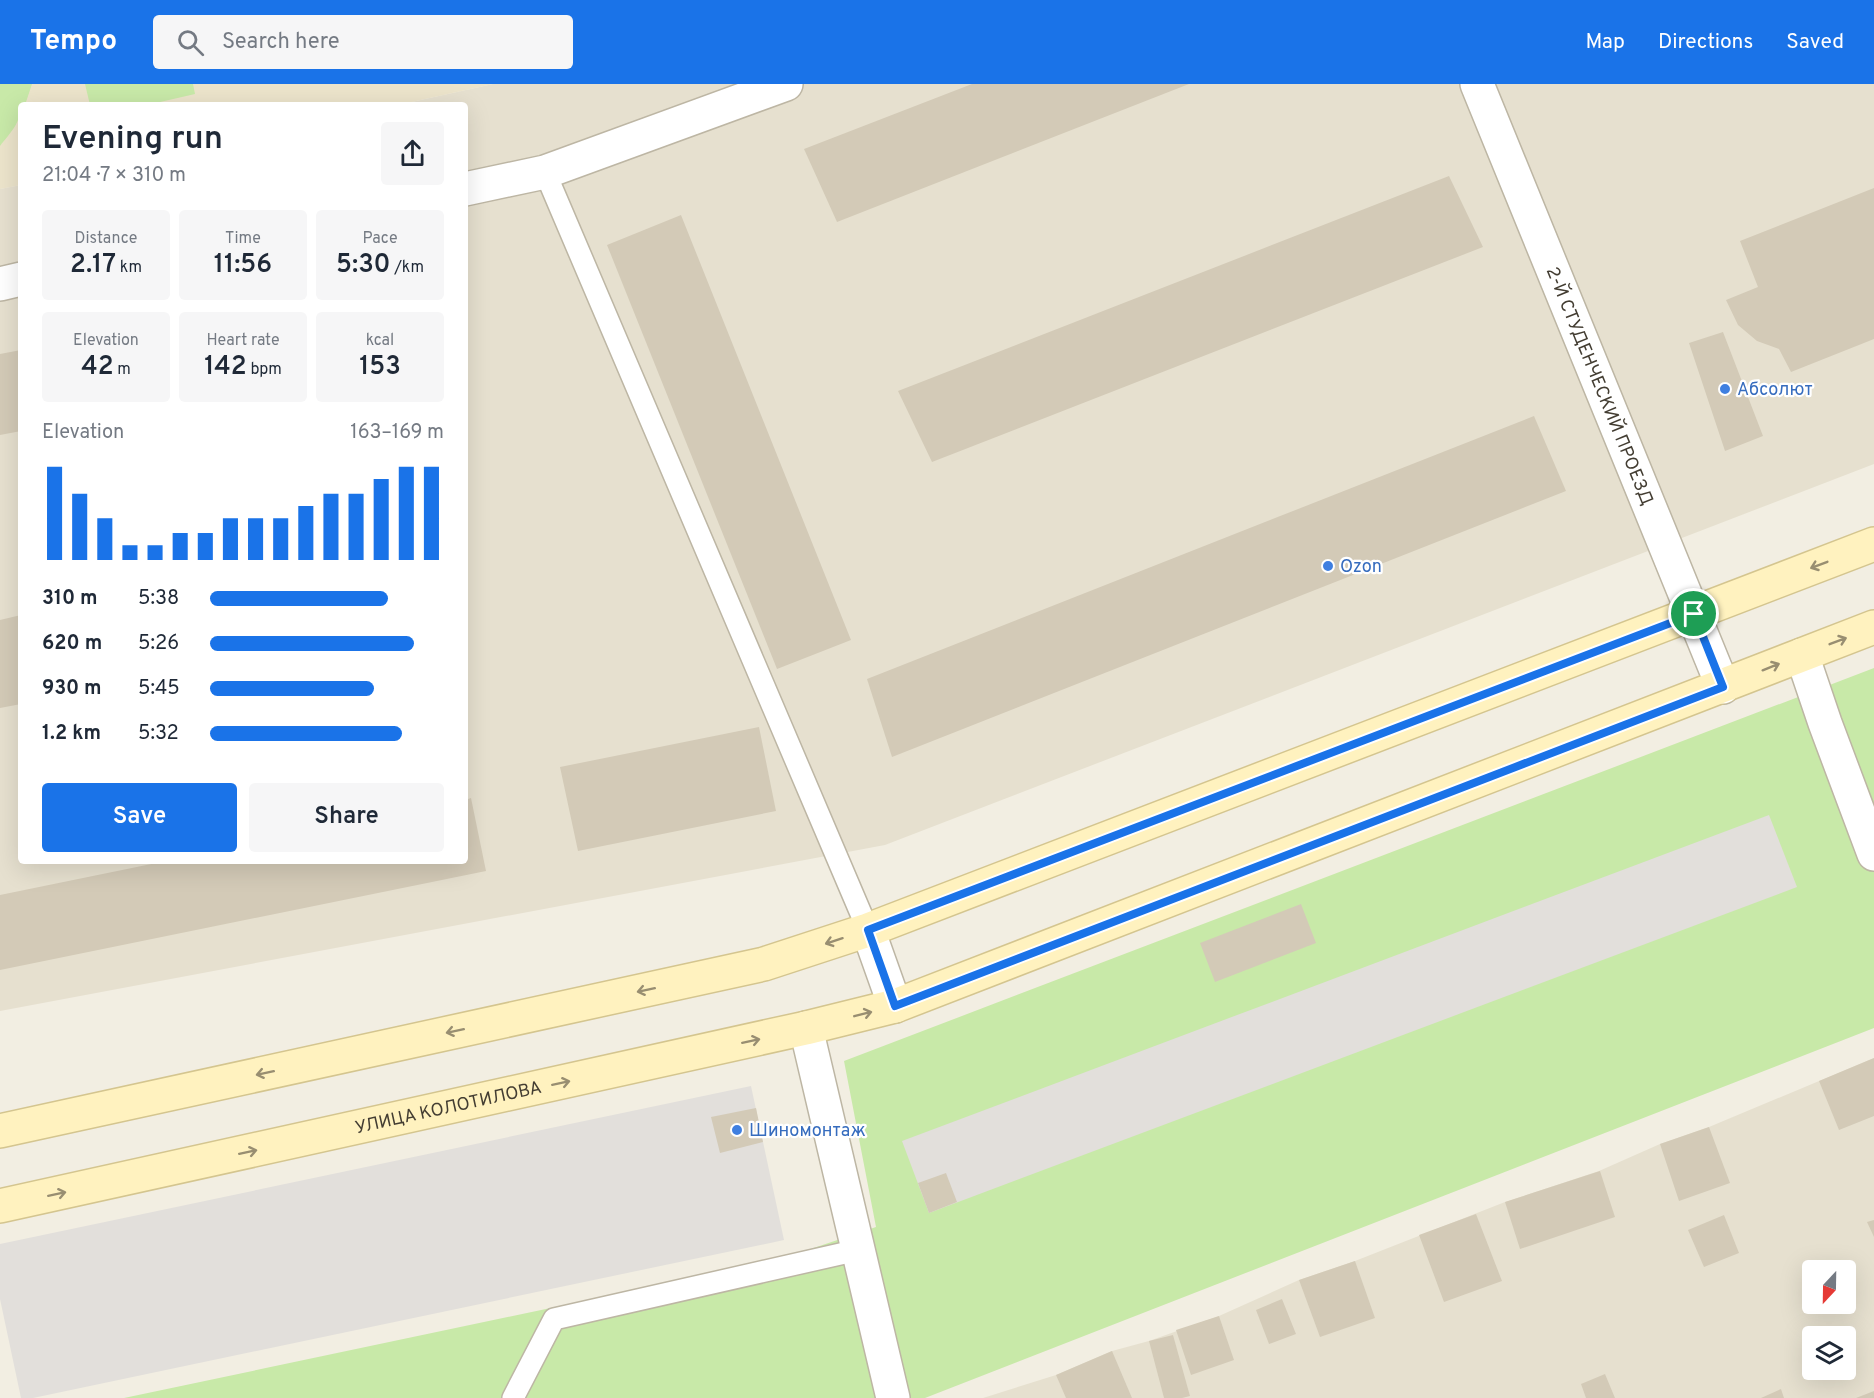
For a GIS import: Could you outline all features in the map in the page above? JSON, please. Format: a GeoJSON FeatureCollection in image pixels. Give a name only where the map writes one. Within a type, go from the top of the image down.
{"type":"FeatureCollection","features":[{"type":"Feature","properties":{"kind":"main road"},"geometry":{"type":"LineString","coordinates":[[0,1131],[764,964],[868,930],[1874,544]]}},
{"type":"Feature","properties":{"kind":"main road","name":"УЛИЦА КОЛОТИЛОВА"},"geometry":{"type":"LineString","coordinates":[[0,1206],[806,1028],[895,1006],[1874,627]]}},
{"type":"Feature","properties":{"kind":"street"},"geometry":{"type":"LineString","coordinates":[[468,188],[544,172],[786,84]]}},
{"type":"Feature","properties":{"kind":"street","name":"2-Й СТУДЕНЧЕСКИЙ ПРОЕЗД"},"geometry":{"type":"LineString","coordinates":[[1477,84],[1723,687]]}},
{"type":"Feature","properties":{"kind":"street"},"geometry":{"type":"LineString","coordinates":[[0,284],[18,280]]}},
{"type":"Feature","properties":{"kind":"street"},"geometry":{"type":"LineString","coordinates":[[1803,655],[1825,723],[1874,854]]}},
{"type":"Feature","properties":{"kind":"street"},"geometry":{"type":"LineString","coordinates":[[868,930],[895,1006]]}},
{"type":"Feature","properties":{"kind":"street"},"geometry":{"type":"LineString","coordinates":[[806,1028],[893,1398]]}},
{"type":"Feature","properties":{"kind":"lane"},"geometry":{"type":"LineString","coordinates":[[544,172],[868,930]]}},
{"type":"Feature","properties":{"kind":"lane"},"geometry":{"type":"LineString","coordinates":[[513,1398],[554,1319],[858,1250]]}},
{"type":"Feature","properties":{"kind":"shaded area"},"geometry":{"type":"Polygon","coordinates":[[[0,84],[493,84],[412,102],[18,102],[18,186],[0,189],[0,84]]]}},
{"type":"Feature","properties":{"kind":"shaded area"},"geometry":{"type":"Polygon","coordinates":[[[493,84],[1874,84],[1874,464],[885,845],[0,1011],[0,189],[18,186],[18,864],[468,864],[468,102],[412,102],[493,84]]]}},
{"type":"Feature","properties":{"kind":"shaded area"},"geometry":{"type":"Polygon","coordinates":[[[1769,815],[1797,887],[929,1213],[902,1141],[1769,815]]]}},
{"type":"Feature","properties":{"kind":"shaded area"},"geometry":{"type":"Polygon","coordinates":[[[1874,1058],[1874,1398],[983,1398],[1056,1375],[1112,1351],[1149,1341],[1219,1316],[1299,1280],[1355,1261],[1505,1202],[1599,1171],[1660,1144],[1709,1127],[1874,1058]]]}},
{"type":"Feature","properties":{"kind":"shaded area"},"geometry":{"type":"Polygon","coordinates":[[[751,1086],[784,1240],[33,1398],[21,1398],[0,1299],[0,1244],[751,1086]]]}},
{"type":"Feature","properties":{"kind":"green space"},"geometry":{"type":"Polygon","coordinates":[[[0,84],[32,84],[26,102],[18,102],[17,122],[0,146],[0,84]]]}},
{"type":"Feature","properties":{"kind":"green space"},"geometry":{"type":"Polygon","coordinates":[[[85,84],[193,84],[195,94],[160,102],[89,102],[85,84]]]}},
{"type":"Feature","properties":{"kind":"green space"},"geometry":{"type":"Polygon","coordinates":[[[1874,668],[1874,1028],[925,1398],[124,1398],[778,1260],[876,1227],[844,1061],[1874,668]]]}},
{"type":"Feature","properties":{"kind":"building"},"geometry":{"type":"Polygon","coordinates":[[[972,84],[1189,84],[837,222],[804,149],[972,84]]]}},
{"type":"Feature","properties":{"kind":"building"},"geometry":{"type":"Polygon","coordinates":[[[1449,176],[1483,247],[932,462],[898,391],[1449,176]]]}},
{"type":"Feature","properties":{"kind":"building"},"geometry":{"type":"Polygon","coordinates":[[[1874,188],[1874,339],[1791,372],[1779,349],[1757,341],[1738,325],[1726,300],[1758,287],[1740,241],[1874,188]]]}},
{"type":"Feature","properties":{"kind":"building"},"geometry":{"type":"Polygon","coordinates":[[[681,215],[851,640],[777,669],[607,245],[681,215]]]}},
{"type":"Feature","properties":{"kind":"building","name":"Абсолют"},"geometry":{"type":"Polygon","coordinates":[[[1723,332],[1763,436],[1725,451],[1689,343],[1723,332]]]}},
{"type":"Feature","properties":{"kind":"building"},"geometry":{"type":"Polygon","coordinates":[[[18,351],[18,432],[0,435],[0,354],[18,351]]]}},
{"type":"Feature","properties":{"kind":"building"},"geometry":{"type":"Polygon","coordinates":[[[1534,416],[1566,491],[892,757],[867,679],[1534,416]]]}},
{"type":"Feature","properties":{"kind":"building"},"geometry":{"type":"Polygon","coordinates":[[[18,616],[18,705],[0,708],[0,620],[18,616]]]}},
{"type":"Feature","properties":{"kind":"building"},"geometry":{"type":"Polygon","coordinates":[[[759,727],[776,811],[578,851],[560,767],[759,727]]]}},
{"type":"Feature","properties":{"kind":"building"},"geometry":{"type":"Polygon","coordinates":[[[471,798],[486,871],[0,970],[0,895],[151,864],[468,864],[468,799],[471,798]]]}},
{"type":"Feature","properties":{"kind":"building"},"geometry":{"type":"Polygon","coordinates":[[[1301,904],[1316,943],[1215,982],[1200,943],[1301,904]]]}},
{"type":"Feature","properties":{"kind":"building"},"geometry":{"type":"Polygon","coordinates":[[[1874,1058],[1874,1116],[1839,1130],[1819,1081],[1874,1058]]]}},
{"type":"Feature","properties":{"kind":"building","name":"Шиномонтаж"},"geometry":{"type":"Polygon","coordinates":[[[756,1108],[763,1142],[720,1153],[711,1117],[756,1108]]]}},
{"type":"Feature","properties":{"kind":"building"},"geometry":{"type":"Polygon","coordinates":[[[1709,1127],[1730,1183],[1679,1201],[1660,1144],[1709,1127]]]}},
{"type":"Feature","properties":{"kind":"building"},"geometry":{"type":"Polygon","coordinates":[[[1600,1171],[1615,1217],[1520,1249],[1505,1202],[1600,1171]]]}},
{"type":"Feature","properties":{"kind":"building"},"geometry":{"type":"Polygon","coordinates":[[[946,1173],[957,1202],[929,1213],[918,1183],[946,1173]]]}},
{"type":"Feature","properties":{"kind":"building"},"geometry":{"type":"Polygon","coordinates":[[[1476,1214],[1502,1281],[1444,1302],[1419,1235],[1476,1214]]]}},
{"type":"Feature","properties":{"kind":"building"},"geometry":{"type":"Polygon","coordinates":[[[1724,1215],[1739,1253],[1704,1267],[1688,1230],[1724,1215]]]}},
{"type":"Feature","properties":{"kind":"building"},"geometry":{"type":"Polygon","coordinates":[[[1874,1220],[1874,1237],[1867,1222],[1874,1220]]]}},
{"type":"Feature","properties":{"kind":"building"},"geometry":{"type":"Polygon","coordinates":[[[1355,1261],[1375,1318],[1320,1337],[1299,1280],[1355,1261]]]}},
{"type":"Feature","properties":{"kind":"building"},"geometry":{"type":"Polygon","coordinates":[[[1282,1299],[1296,1334],[1269,1344],[1256,1310],[1282,1299]]]}},
{"type":"Feature","properties":{"kind":"building"},"geometry":{"type":"Polygon","coordinates":[[[1219,1316],[1234,1360],[1191,1375],[1176,1330],[1219,1316]]]}},
{"type":"Feature","properties":{"kind":"building"},"geometry":{"type":"Polygon","coordinates":[[[1173,1335],[1190,1396],[1164,1398],[1149,1341],[1173,1335]]]}},
{"type":"Feature","properties":{"kind":"building"},"geometry":{"type":"Polygon","coordinates":[[[1112,1351],[1132,1398],[1066,1398],[1056,1375],[1112,1351]]]}},
{"type":"Feature","properties":{"kind":"building"},"geometry":{"type":"Polygon","coordinates":[[[1605,1374],[1615,1398],[1586,1398],[1581,1384],[1605,1374]]]}},
{"type":"Feature","properties":{"kind":"building"},"geometry":{"type":"Polygon","coordinates":[[[1781,1389],[1784,1398],[1761,1398],[1781,1389]]]}},
{"type":"Feature","properties":{"kind":"building"},"geometry":{"type":"Polygon","coordinates":[[[1874,1391],[1874,1398],[1856,1398],[1874,1391]]]}},
{"type":"Feature","properties":{"kind":"place","name":"Абсолют"},"geometry":{"type":"Point","coordinates":[1725,389]}},
{"type":"Feature","properties":{"kind":"place","name":"Ozon"},"geometry":{"type":"Point","coordinates":[1328,566]}},
{"type":"Feature","properties":{"kind":"place","name":"Шиномонтаж"},"geometry":{"type":"Point","coordinates":[737,1130]}},
{"type":"Feature","properties":{"kind":"route"},"geometry":{"type":"LineString","coordinates":[[1694,614],[1723,687],[895,1006],[868,930],[1694,614]]}}]}
